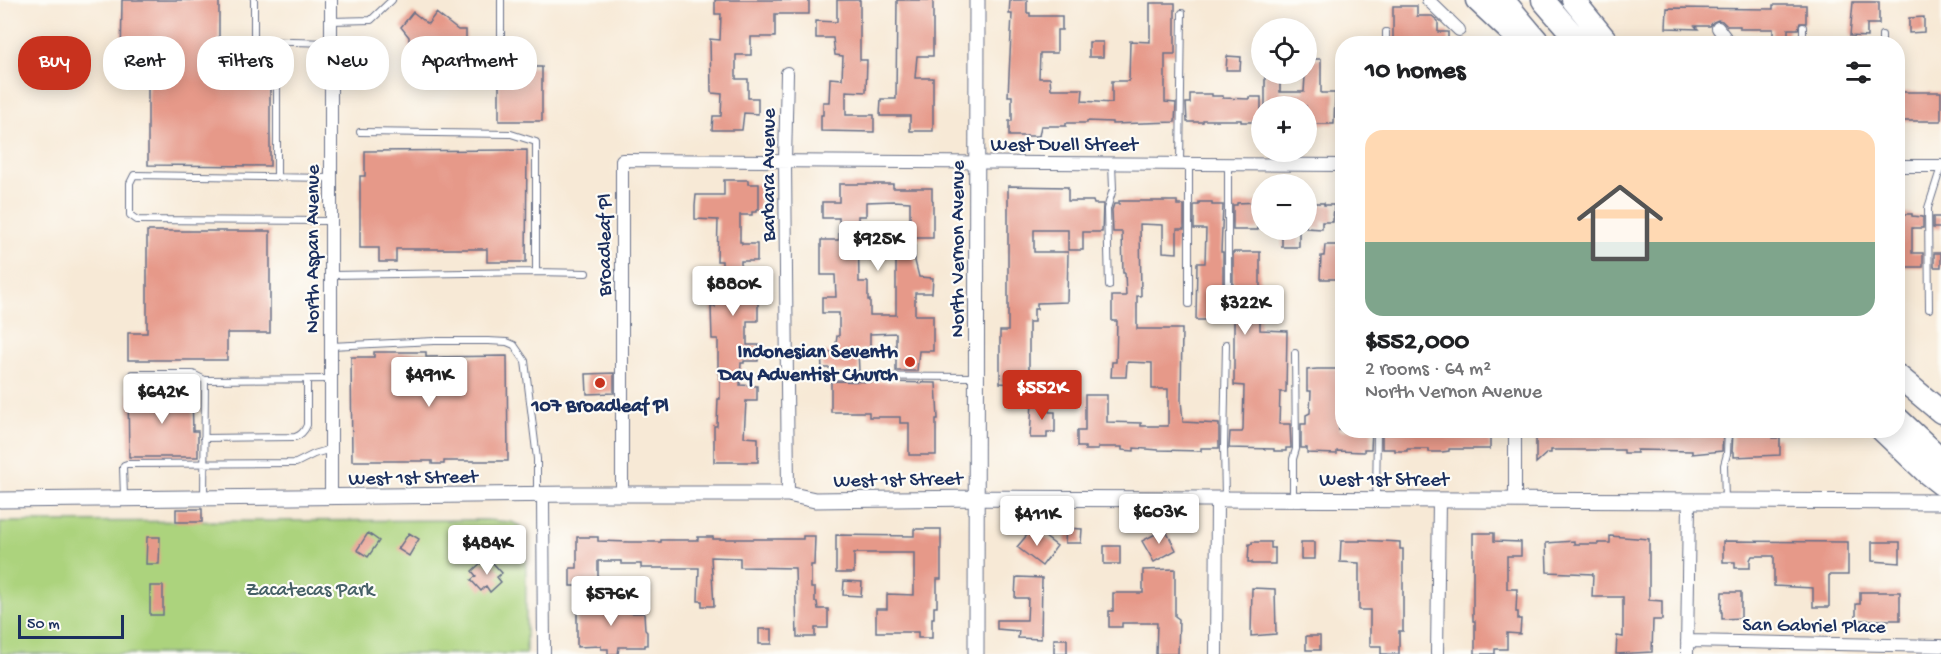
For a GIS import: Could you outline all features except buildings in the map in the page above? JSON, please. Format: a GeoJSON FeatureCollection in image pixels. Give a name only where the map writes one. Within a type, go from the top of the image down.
{"type":"FeatureCollection","features":[{"type":"Feature","properties":{"kind":"highway"},"geometry":{"type":"LineString","coordinates":[[1477,0],[1515,36]]}},
{"type":"Feature","properties":{"kind":"highway"},"geometry":{"type":"LineString","coordinates":[[1503,0],[1533,36]]}},
{"type":"Feature","properties":{"kind":"highway"},"geometry":{"type":"LineString","coordinates":[[1527,0],[1558,36]]}},
{"type":"Feature","properties":{"kind":"highway"},"geometry":{"type":"LineString","coordinates":[[1543,0],[1574,36]]}},
{"type":"Feature","properties":{"kind":"highway"},"geometry":{"type":"LineString","coordinates":[[1573,0],[1602,36]]}},
{"type":"Feature","properties":{"kind":"highway"},"geometry":{"type":"LineString","coordinates":[[1905,378],[1941,399]]}},
{"type":"Feature","properties":{"kind":"highway"},"geometry":{"type":"LineString","coordinates":[[1905,380],[1941,412]]}},
{"type":"Feature","properties":{"kind":"highway"},"geometry":{"type":"LineString","coordinates":[[1905,415],[1937,466]]}},
{"type":"Feature","properties":{"kind":"highway"},"geometry":{"type":"LineString","coordinates":[[1905,427],[1937,466]]}},
{"type":"Feature","properties":{"kind":"highway"},"geometry":{"type":"LineString","coordinates":[[1890,438],[1904,453],[1937,466]]}},
{"type":"Feature","properties":{"kind":"street","name":"North Aspan Avenue"},"geometry":{"type":"LineString","coordinates":[[331,0],[331,36]]}},
{"type":"Feature","properties":{"kind":"street","name":"North Vernon Avenue"},"geometry":{"type":"LineString","coordinates":[[976,654],[977,0]]}},
{"type":"Feature","properties":{"kind":"street"},"geometry":{"type":"LineString","coordinates":[[1428,0],[1459,30]]}},
{"type":"Feature","properties":{"kind":"street"},"geometry":{"type":"LineString","coordinates":[[1718,28],[1724,36]]}},
{"type":"Feature","properties":{"kind":"street","name":"Barbara Avenue"},"geometry":{"type":"LineString","coordinates":[[787,73],[785,161],[788,494]]}},
{"type":"Feature","properties":{"kind":"street","name":"North Aspan Avenue"},"geometry":{"type":"LineString","coordinates":[[331,90],[331,498]]}},
{"type":"Feature","properties":{"kind":"street","name":"Broadleaf Pl"},"geometry":{"type":"LineString","coordinates":[[622,494],[622,160],[785,161]]}},
{"type":"Feature","properties":{"kind":"street","name":"West Duell Street"},"geometry":{"type":"LineString","coordinates":[[785,161],[1335,165]]}},
{"type":"Feature","properties":{"kind":"street"},"geometry":{"type":"LineString","coordinates":[[1905,166],[1941,166]]}},
{"type":"Feature","properties":{"kind":"street"},"geometry":{"type":"LineString","coordinates":[[1515,438],[1515,500]]}},
{"type":"Feature","properties":{"kind":"street","name":"West 1st Street"},"geometry":{"type":"LineString","coordinates":[[0,500],[788,494],[815,500],[977,498],[1941,502]]}},
{"type":"Feature","properties":{"kind":"street"},"geometry":{"type":"LineString","coordinates":[[540,495],[544,654]]}},
{"type":"Feature","properties":{"kind":"street"},"geometry":{"type":"LineString","coordinates":[[1216,654],[1221,499]]}},
{"type":"Feature","properties":{"kind":"street"},"geometry":{"type":"LineString","coordinates":[[1437,654],[1439,500]]}},
{"type":"Feature","properties":{"kind":"street"},"geometry":{"type":"LineString","coordinates":[[1687,648],[1689,501]]}},
{"type":"Feature","properties":{"kind":"street","name":"San Gabriel Place"},"geometry":{"type":"LineString","coordinates":[[1687,648],[1935,649]]}},
{"type":"Feature","properties":{"kind":"lane"},"geometry":{"type":"LineString","coordinates":[[254,0],[254,41],[306,42]]}},
{"type":"Feature","properties":{"kind":"lane"},"geometry":{"type":"LineString","coordinates":[[331,21],[371,20],[392,0]]}},
{"type":"Feature","properties":{"kind":"lane"},"geometry":{"type":"LineString","coordinates":[[501,0],[501,36]]}},
{"type":"Feature","properties":{"kind":"lane"},"geometry":{"type":"LineString","coordinates":[[1182,13],[1189,304]]}},
{"type":"Feature","properties":{"kind":"lane"},"geometry":{"type":"LineString","coordinates":[[1803,27],[1803,36]]}},
{"type":"Feature","properties":{"kind":"lane"},"geometry":{"type":"LineString","coordinates":[[277,90],[277,177]]}},
{"type":"Feature","properties":{"kind":"lane"},"geometry":{"type":"LineString","coordinates":[[360,132],[511,134],[536,142],[536,272]]}},
{"type":"Feature","properties":{"kind":"lane"},"geometry":{"type":"LineString","coordinates":[[1109,286],[1107,209],[1113,189],[1112,163]]}},
{"type":"Feature","properties":{"kind":"lane"},"geometry":{"type":"LineString","coordinates":[[1228,164],[1228,292]]}},
{"type":"Feature","properties":{"kind":"lane"},"geometry":{"type":"LineString","coordinates":[[1929,309],[1928,208],[1941,166]]}},
{"type":"Feature","properties":{"kind":"lane"},"geometry":{"type":"LineString","coordinates":[[331,178],[134,175],[130,183],[130,215],[137,220],[331,221]]}},
{"type":"Feature","properties":{"kind":"lane"},"geometry":{"type":"LineString","coordinates":[[331,275],[586,273]]}},
{"type":"Feature","properties":{"kind":"lane"},"geometry":{"type":"LineString","coordinates":[[331,346],[434,341],[488,341],[507,342],[514,345],[525,361],[540,495]]}},
{"type":"Feature","properties":{"kind":"lane"},"geometry":{"type":"LineString","coordinates":[[1221,499],[1226,344]]}},
{"type":"Feature","properties":{"kind":"lane"},"geometry":{"type":"LineString","coordinates":[[1293,499],[1293,459],[1296,449],[1295,353]]}},
{"type":"Feature","properties":{"kind":"lane"},"geometry":{"type":"LineString","coordinates":[[132,374],[193,374],[205,380],[331,379]]}},
{"type":"Feature","properties":{"kind":"lane"},"geometry":{"type":"LineString","coordinates":[[787,376],[977,376]]}},
{"type":"Feature","properties":{"kind":"lane"},"geometry":{"type":"LineString","coordinates":[[204,499],[205,380]]}},
{"type":"Feature","properties":{"kind":"lane"},"geometry":{"type":"LineString","coordinates":[[204,438],[295,437],[300,435],[307,425],[307,380]]}},
{"type":"Feature","properties":{"kind":"lane"},"geometry":{"type":"LineString","coordinates":[[1376,500],[1377,438]]}},
{"type":"Feature","properties":{"kind":"lane"},"geometry":{"type":"LineString","coordinates":[[1725,501],[1724,465],[1728,438]]}},
{"type":"Feature","properties":{"kind":"lane"},"geometry":{"type":"LineString","coordinates":[[124,500],[124,465],[296,463],[331,449]]}},
{"type":"Feature","properties":{"kind":"green space","name":"Zacatecas Park"},"geometry":{"type":"Polygon","coordinates":[[[486,520],[512,522],[520,526],[526,540],[526,654],[0,654],[0,522],[486,520]]]}},
{"type":"Feature","properties":{"kind":"place","name":"Indonesian Seventh Day Adventist Church"},"geometry":{"type":"Point","coordinates":[910,362]}},
{"type":"Feature","properties":{"kind":"place","name":"107 Broadleaf Pl"},"geometry":{"type":"Point","coordinates":[600,383]}}]}
